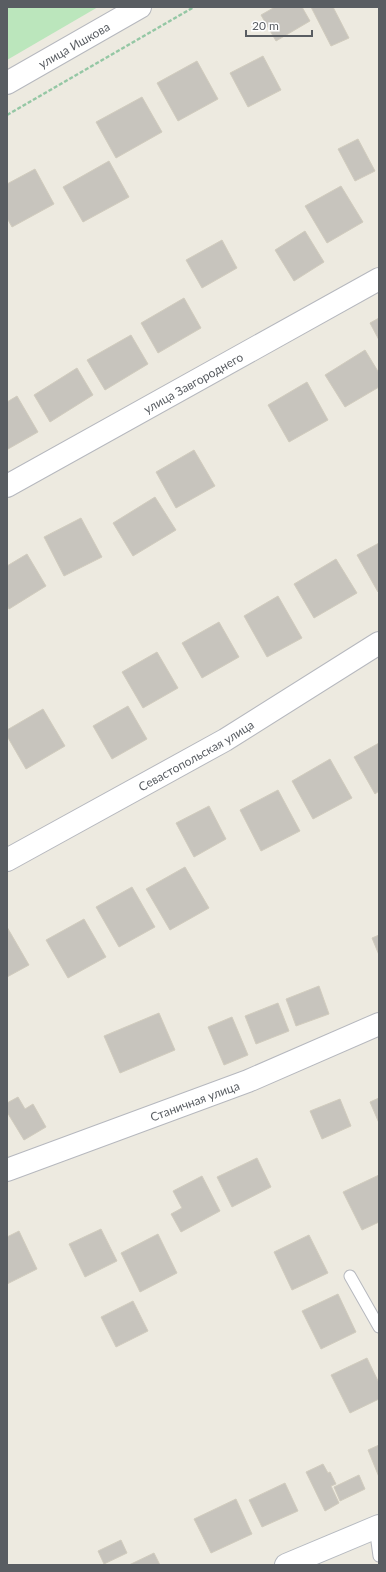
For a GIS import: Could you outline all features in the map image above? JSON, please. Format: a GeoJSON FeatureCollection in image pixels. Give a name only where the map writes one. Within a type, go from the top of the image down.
{"type":"FeatureCollection","features":[{"type":"Feature","properties":{"kind":"street","name":"улица Ишкова"},"geometry":{"type":"LineString","coordinates":[[7,83],[140,7]]}},
{"type":"Feature","properties":{"kind":"street","name":"улица Завгороднего"},"geometry":{"type":"LineString","coordinates":[[7,486],[379,279]]}},
{"type":"Feature","properties":{"kind":"street","name":"Севастопольская улица"},"geometry":{"type":"LineString","coordinates":[[7,860],[225,740],[379,642]]}},
{"type":"Feature","properties":{"kind":"street","name":"Станичная улица"},"geometry":{"type":"LineString","coordinates":[[7,1170],[248,1081],[379,1024]]}},
{"type":"Feature","properties":{"kind":"street"},"geometry":{"type":"LineString","coordinates":[[286,1565],[377,1526]]}},
{"type":"Feature","properties":{"kind":"lane"},"geometry":{"type":"LineString","coordinates":[[350,1276],[379,1327]]}},
{"type":"Feature","properties":{"kind":"lane"},"geometry":{"type":"LineString","coordinates":[[377,1526],[379,1556]]}},
{"type":"Feature","properties":{"kind":"path"},"geometry":{"type":"LineString","coordinates":[[7,115],[194,7]]}},
{"type":"Feature","properties":{"kind":"green space"},"geometry":{"type":"Polygon","coordinates":[[[7,7],[98,7],[7,60],[7,7]]]}},
{"type":"Feature","properties":{"kind":"building"},"geometry":{"type":"Polygon","coordinates":[[[275,7],[302,7],[310,21],[276,41],[261,15],[275,7]]]}},
{"type":"Feature","properties":{"kind":"building"},"geometry":{"type":"Polygon","coordinates":[[[311,7],[333,7],[349,38],[331,46],[311,7]]]}},
{"type":"Feature","properties":{"kind":"building"},"geometry":{"type":"Polygon","coordinates":[[[263,56],[281,90],[248,107],[230,73],[263,56]]]}},
{"type":"Feature","properties":{"kind":"building"},"geometry":{"type":"Polygon","coordinates":[[[197,61],[218,99],[178,121],[157,83],[197,61]]]}},
{"type":"Feature","properties":{"kind":"building"},"geometry":{"type":"Polygon","coordinates":[[[142,97],[162,132],[116,158],[96,122],[142,97]]]}},
{"type":"Feature","properties":{"kind":"building"},"geometry":{"type":"Polygon","coordinates":[[[358,139],[375,171],[355,181],[338,149],[358,139]]]}},
{"type":"Feature","properties":{"kind":"building"},"geometry":{"type":"Polygon","coordinates":[[[109,161],[129,197],[83,222],[63,187],[109,161]]]}},
{"type":"Feature","properties":{"kind":"building"},"geometry":{"type":"Polygon","coordinates":[[[35,169],[54,204],[12,227],[7,218],[7,184],[35,169]]]}},
{"type":"Feature","properties":{"kind":"building"},"geometry":{"type":"Polygon","coordinates":[[[341,186],[363,222],[327,243],[305,206],[341,186]]]}},
{"type":"Feature","properties":{"kind":"building"},"geometry":{"type":"Polygon","coordinates":[[[305,231],[324,262],[294,281],[275,250],[305,231]]]}},
{"type":"Feature","properties":{"kind":"building"},"geometry":{"type":"Polygon","coordinates":[[[222,240],[237,268],[202,288],[186,260],[222,240]]]}},
{"type":"Feature","properties":{"kind":"building"},"geometry":{"type":"Polygon","coordinates":[[[184,298],[201,328],[158,353],[141,323],[184,298]]]}},
{"type":"Feature","properties":{"kind":"building"},"geometry":{"type":"Polygon","coordinates":[[[379,318],[379,340],[370,323],[379,318]]]}},
{"type":"Feature","properties":{"kind":"building"},"geometry":{"type":"Polygon","coordinates":[[[131,335],[148,364],[105,390],[87,360],[131,335]]]}},
{"type":"Feature","properties":{"kind":"building"},"geometry":{"type":"Polygon","coordinates":[[[365,350],[379,373],[379,387],[345,407],[325,375],[365,350]]]}},
{"type":"Feature","properties":{"kind":"building"},"geometry":{"type":"Polygon","coordinates":[[[77,368],[93,395],[50,422],[34,395],[77,368]]]}},
{"type":"Feature","properties":{"kind":"building"},"geometry":{"type":"Polygon","coordinates":[[[307,382],[328,420],[289,442],[268,405],[307,382]]]}},
{"type":"Feature","properties":{"kind":"building"},"geometry":{"type":"Polygon","coordinates":[[[17,396],[38,432],[8,449],[7,402],[17,396]]]}},
{"type":"Feature","properties":{"kind":"building"},"geometry":{"type":"Polygon","coordinates":[[[194,450],[215,486],[176,508],[156,472],[194,450]]]}},
{"type":"Feature","properties":{"kind":"building"},"geometry":{"type":"Polygon","coordinates":[[[155,497],[176,530],[133,556],[113,523],[155,497]]]}},
{"type":"Feature","properties":{"kind":"building"},"geometry":{"type":"Polygon","coordinates":[[[81,518],[102,557],[64,576],[44,537],[81,518]]]}},
{"type":"Feature","properties":{"kind":"building"},"geometry":{"type":"Polygon","coordinates":[[[379,543],[379,591],[378,592],[357,555],[379,543]]]}},
{"type":"Feature","properties":{"kind":"building"},"geometry":{"type":"Polygon","coordinates":[[[27,554],[46,586],[9,609],[7,605],[7,566],[27,554]]]}},
{"type":"Feature","properties":{"kind":"building"},"geometry":{"type":"Polygon","coordinates":[[[336,559],[357,593],[314,618],[294,584],[336,559]]]}},
{"type":"Feature","properties":{"kind":"building"},"geometry":{"type":"Polygon","coordinates":[[[278,596],[302,638],[267,657],[244,616],[278,596]]]}},
{"type":"Feature","properties":{"kind":"building"},"geometry":{"type":"Polygon","coordinates":[[[219,622],[239,657],[202,678],[182,643],[219,622]]]}},
{"type":"Feature","properties":{"kind":"building"},"geometry":{"type":"Polygon","coordinates":[[[157,652],[178,688],[143,708],[122,672],[157,652]]]}},
{"type":"Feature","properties":{"kind":"building"},"geometry":{"type":"Polygon","coordinates":[[[128,706],[147,739],[112,759],[93,726],[128,706]]]}},
{"type":"Feature","properties":{"kind":"building"},"geometry":{"type":"Polygon","coordinates":[[[43,709],[65,746],[26,769],[7,736],[7,730],[43,709]]]}},
{"type":"Feature","properties":{"kind":"building"},"geometry":{"type":"Polygon","coordinates":[[[379,743],[379,791],[375,794],[354,757],[379,743]]]}},
{"type":"Feature","properties":{"kind":"building"},"geometry":{"type":"Polygon","coordinates":[[[330,759],[352,798],[313,819],[292,781],[330,759]]]}},
{"type":"Feature","properties":{"kind":"building"},"geometry":{"type":"Polygon","coordinates":[[[278,790],[300,831],[261,851],[240,810],[278,790]]]}},
{"type":"Feature","properties":{"kind":"building"},"geometry":{"type":"Polygon","coordinates":[[[209,806],[226,839],[194,857],[176,823],[209,806]]]}},
{"type":"Feature","properties":{"kind":"building"},"geometry":{"type":"Polygon","coordinates":[[[185,867],[209,908],[170,930],[146,889],[185,867]]]}},
{"type":"Feature","properties":{"kind":"building"},"geometry":{"type":"Polygon","coordinates":[[[132,887],[155,927],[119,947],[96,907],[132,887]]]}},
{"type":"Feature","properties":{"kind":"building"},"geometry":{"type":"Polygon","coordinates":[[[84,919],[106,957],[68,978],[46,940],[84,919]]]}},
{"type":"Feature","properties":{"kind":"building"},"geometry":{"type":"Polygon","coordinates":[[[7,927],[29,965],[7,977],[7,927]]]}},
{"type":"Feature","properties":{"kind":"building"},"geometry":{"type":"Polygon","coordinates":[[[379,935],[379,955],[372,938],[379,935]]]}},
{"type":"Feature","properties":{"kind":"building"},"geometry":{"type":"Polygon","coordinates":[[[319,986],[329,1014],[296,1026],[286,999],[319,986]]]}},
{"type":"Feature","properties":{"kind":"building"},"geometry":{"type":"Polygon","coordinates":[[[278,1003],[289,1031],[256,1044],[245,1016],[278,1003]]]}},
{"type":"Feature","properties":{"kind":"building"},"geometry":{"type":"Polygon","coordinates":[[[159,1013],[175,1050],[120,1073],[104,1036],[159,1013]]]}},
{"type":"Feature","properties":{"kind":"building"},"geometry":{"type":"Polygon","coordinates":[[[232,1017],[248,1055],[224,1065],[208,1027],[232,1017]]]}},
{"type":"Feature","properties":{"kind":"building"},"geometry":{"type":"Polygon","coordinates":[[[18,1097],[25,1109],[33,1104],[46,1127],[24,1140],[7,1112],[7,1103],[18,1097]]]}},
{"type":"Feature","properties":{"kind":"building"},"geometry":{"type":"Polygon","coordinates":[[[379,1098],[379,1123],[370,1102],[379,1098]]]}},
{"type":"Feature","properties":{"kind":"building"},"geometry":{"type":"Polygon","coordinates":[[[340,1099],[351,1126],[322,1139],[310,1111],[340,1099]]]}},
{"type":"Feature","properties":{"kind":"building"},"geometry":{"type":"Polygon","coordinates":[[[257,1158],[271,1187],[232,1207],[217,1177],[257,1158]]]}},
{"type":"Feature","properties":{"kind":"building"},"geometry":{"type":"Polygon","coordinates":[[[379,1175],[379,1222],[362,1230],[343,1192],[379,1175]]]}},
{"type":"Feature","properties":{"kind":"building"},"geometry":{"type":"Polygon","coordinates":[[[202,1176],[220,1211],[181,1232],[171,1214],[182,1208],[173,1191],[202,1176]]]}},
{"type":"Feature","properties":{"kind":"building"},"geometry":{"type":"Polygon","coordinates":[[[101,1229],[117,1261],[85,1277],[69,1244],[101,1229]]]}},
{"type":"Feature","properties":{"kind":"building"},"geometry":{"type":"Polygon","coordinates":[[[19,1231],[37,1269],[7,1284],[7,1237],[19,1231]]]}},
{"type":"Feature","properties":{"kind":"building"},"geometry":{"type":"Polygon","coordinates":[[[158,1234],[177,1273],[140,1292],[121,1253],[158,1234]]]}},
{"type":"Feature","properties":{"kind":"building"},"geometry":{"type":"Polygon","coordinates":[[[309,1235],[328,1273],[292,1290],[274,1252],[309,1235]]]}},
{"type":"Feature","properties":{"kind":"building"},"geometry":{"type":"Polygon","coordinates":[[[338,1294],[356,1332],[321,1349],[302,1311],[338,1294]]]}},
{"type":"Feature","properties":{"kind":"building"},"geometry":{"type":"Polygon","coordinates":[[[133,1301],[148,1331],[116,1347],[101,1317],[133,1301]]]}},
{"type":"Feature","properties":{"kind":"building"},"geometry":{"type":"Polygon","coordinates":[[[367,1358],[379,1383],[379,1399],[350,1413],[331,1375],[367,1358]]]}},
{"type":"Feature","properties":{"kind":"building"},"geometry":{"type":"Polygon","coordinates":[[[379,1445],[379,1477],[368,1450],[379,1445]]]}},
{"type":"Feature","properties":{"kind":"building"},"geometry":{"type":"Polygon","coordinates":[[[323,1464],[328,1473],[330,1472],[336,1484],[331,1486],[339,1503],[325,1511],[306,1472],[323,1464]]]}},
{"type":"Feature","properties":{"kind":"building"},"geometry":{"type":"Polygon","coordinates":[[[359,1475],[365,1489],[340,1501],[334,1487],[359,1475]]]}},
{"type":"Feature","properties":{"kind":"building"},"geometry":{"type":"Polygon","coordinates":[[[285,1483],[298,1511],[262,1527],[249,1500],[285,1483]]]}},
{"type":"Feature","properties":{"kind":"building"},"geometry":{"type":"Polygon","coordinates":[[[236,1499],[252,1534],[211,1553],[194,1519],[236,1499]]]}},
{"type":"Feature","properties":{"kind":"building"},"geometry":{"type":"Polygon","coordinates":[[[121,1540],[127,1553],[104,1564],[98,1551],[121,1540]]]}},
{"type":"Feature","properties":{"kind":"building"},"geometry":{"type":"Polygon","coordinates":[[[154,1553],[160,1565],[129,1565],[154,1553]]]}}]}
